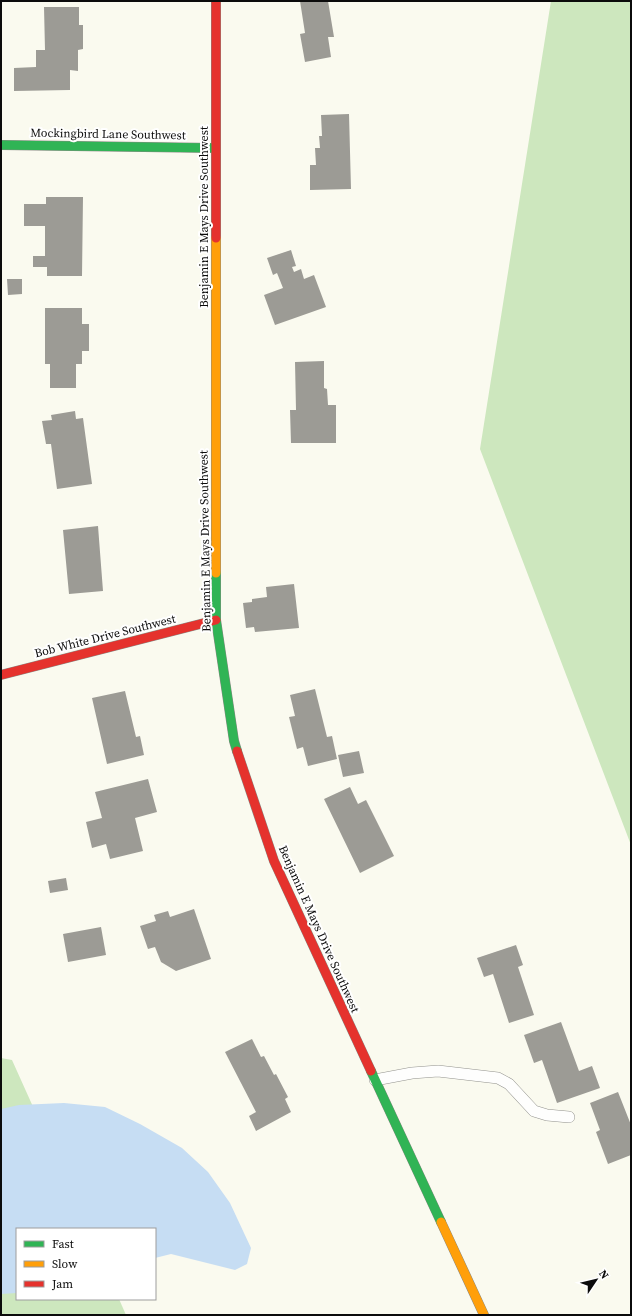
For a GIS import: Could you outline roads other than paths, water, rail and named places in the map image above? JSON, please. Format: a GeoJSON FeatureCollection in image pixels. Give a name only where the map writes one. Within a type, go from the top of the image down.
{"type":"FeatureCollection","features":[{"type":"Feature","properties":{"kind":"street","name":"Benjamin E Mays Drive Southwest"},"geometry":{"type":"LineString","coordinates":[[216,1],[216,620],[234,742],[274,861],[484,1315]]}},
{"type":"Feature","properties":{"kind":"street","name":"Mockingbird Lane Southwest"},"geometry":{"type":"LineString","coordinates":[[1,145],[215,148]]}},
{"type":"Feature","properties":{"kind":"street","name":"Bob White Drive Southwest"},"geometry":{"type":"LineString","coordinates":[[1,675],[216,620]]}},
{"type":"Feature","properties":{"kind":"lane"},"geometry":{"type":"LineString","coordinates":[[375,1080],[412,1072],[438,1071],[498,1078],[509,1084],[534,1111],[547,1116],[569,1117]]}},
{"type":"Feature","properties":{"kind":"water"},"geometry":{"type":"Polygon","coordinates":[[[64,1103],[105,1107],[140,1124],[182,1148],[208,1172],[230,1203],[251,1248],[247,1264],[235,1270],[171,1254],[156,1258],[156,1228],[16,1228],[16,1293],[1,1294],[1,1109],[19,1105],[64,1103]]]}}]}
